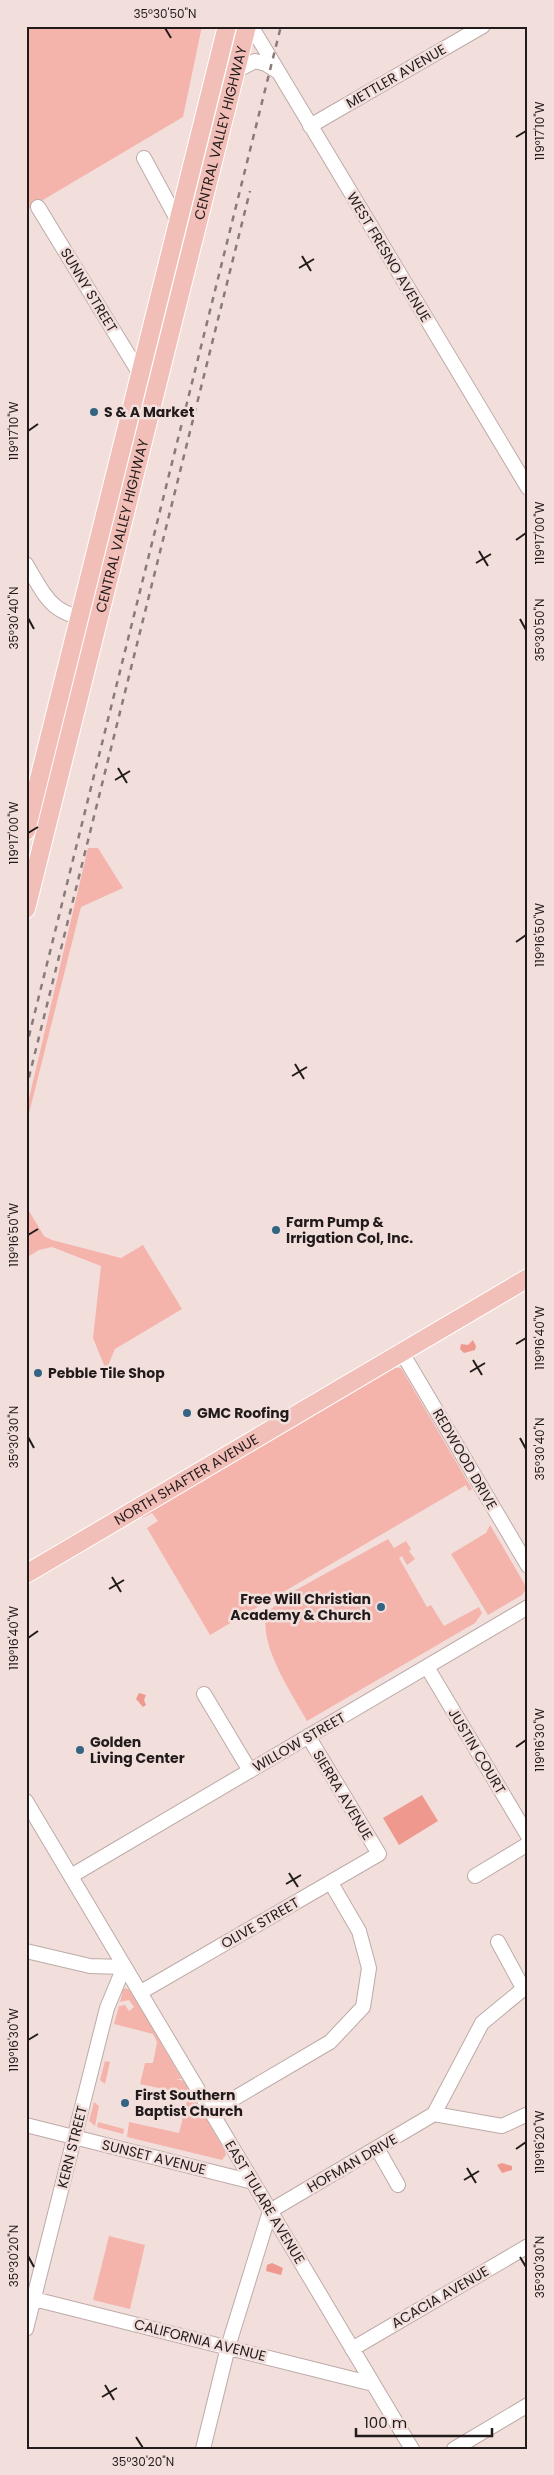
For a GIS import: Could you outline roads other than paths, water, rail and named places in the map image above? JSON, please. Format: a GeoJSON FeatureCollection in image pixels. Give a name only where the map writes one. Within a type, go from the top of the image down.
{"type":"FeatureCollection","features":[{"type":"Feature","properties":{"kind":"main road","name":"CENTRAL VALLEY HIGHWAY"},"geometry":{"type":"LineString","coordinates":[[26,831],[227,26]]}},
{"type":"Feature","properties":{"kind":"main road","name":"CENTRAL VALLEY HIGHWAY"},"geometry":{"type":"LineString","coordinates":[[26,909],[247,26]]}},
{"type":"Feature","properties":{"kind":"main road","name":"NORTH SHAFTER AVENUE"},"geometry":{"type":"LineString","coordinates":[[26,1574],[401,1351],[528,1278]]}},
{"type":"Feature","properties":{"kind":"street","name":"WEST FRESNO AVENUE"},"geometry":{"type":"LineString","coordinates":[[251,26],[528,488]]}},
{"type":"Feature","properties":{"kind":"street","name":"METTLER AVENUE"},"geometry":{"type":"LineString","coordinates":[[310,126],[483,26]]}},
{"type":"Feature","properties":{"kind":"street"},"geometry":{"type":"LineString","coordinates":[[236,71],[255,61],[266,64],[277,72]]}},
{"type":"Feature","properties":{"kind":"street"},"geometry":{"type":"LineString","coordinates":[[144,158],[178,221]]}},
{"type":"Feature","properties":{"kind":"street","name":"SUNNY STREET"},"geometry":{"type":"LineString","coordinates":[[38,207],[140,374]]}},
{"type":"Feature","properties":{"kind":"street"},"geometry":{"type":"LineString","coordinates":[[26,564],[55,608],[79,619],[99,622]]}},
{"type":"Feature","properties":{"kind":"street","name":"REDWOOD DRIVE"},"geometry":{"type":"LineString","coordinates":[[401,1351],[528,1566]]}},
{"type":"Feature","properties":{"kind":"street","name":"WILLOW STREET"},"geometry":{"type":"LineString","coordinates":[[71,1876],[528,1607]]}},
{"type":"Feature","properties":{"kind":"street","name":"JUSTIN COURT"},"geometry":{"type":"LineString","coordinates":[[427,1666],[528,1836]]}},
{"type":"Feature","properties":{"kind":"street"},"geometry":{"type":"LineString","coordinates":[[204,1694],[250,1771]]}},
{"type":"Feature","properties":{"kind":"street","name":"SIERRA AVENUE"},"geometry":{"type":"LineString","coordinates":[[308,1736],[379,1854]]}},
{"type":"Feature","properties":{"kind":"street","name":"EAST TULARE AVENUE"},"geometry":{"type":"LineString","coordinates":[[26,1801],[124,1967],[142,1992],[412,2449]]}},
{"type":"Feature","properties":{"kind":"street"},"geometry":{"type":"LineString","coordinates":[[475,1876],[528,1844]]}},
{"type":"Feature","properties":{"kind":"street","name":"OLIVE STREET"},"geometry":{"type":"LineString","coordinates":[[142,1992],[258,1922],[379,1854]]}},
{"type":"Feature","properties":{"kind":"street"},"geometry":{"type":"LineString","coordinates":[[212,2112],[330,2042],[363,2007],[369,1968],[362,1940],[359,1931],[330,1883]]}},
{"type":"Feature","properties":{"kind":"street"},"geometry":{"type":"LineString","coordinates":[[498,1942],[526,1987],[482,2023],[434,2114],[502,2126],[528,2114]]}},
{"type":"Feature","properties":{"kind":"street"},"geometry":{"type":"LineString","coordinates":[[26,1951],[90,1966],[124,1967]]}},
{"type":"Feature","properties":{"kind":"street","name":"KERN STREET"},"geometry":{"type":"LineString","coordinates":[[26,2329],[30,2298],[107,2008],[124,1967]]}},
{"type":"Feature","properties":{"kind":"street","name":"HOFMAN DRIVE"},"geometry":{"type":"LineString","coordinates":[[270,2211],[434,2114]]}},
{"type":"Feature","properties":{"kind":"street","name":"SUNSET AVENUE"},"geometry":{"type":"LineString","coordinates":[[26,2125],[253,2182]]}},
{"type":"Feature","properties":{"kind":"street"},"geometry":{"type":"LineString","coordinates":[[377,2148],[398,2185]]}},
{"type":"Feature","properties":{"kind":"street"},"geometry":{"type":"LineString","coordinates":[[203,2449],[228,2347],[270,2211]]}},
{"type":"Feature","properties":{"kind":"street","name":"ACACIA AVENUE"},"geometry":{"type":"LineString","coordinates":[[352,2349],[528,2246]]}},
{"type":"Feature","properties":{"kind":"street","name":"CALIFORNIA AVENUE"},"geometry":{"type":"LineString","coordinates":[[30,2298],[373,2384]]}},
{"type":"Feature","properties":{"kind":"street"},"geometry":{"type":"LineString","coordinates":[[454,2449],[528,2405]]}},
{"type":"Feature","properties":{"kind":"railway"},"geometry":{"type":"LineString","coordinates":[[26,1048],[281,26]]}},
{"type":"Feature","properties":{"kind":"railway"},"geometry":{"type":"LineString","coordinates":[[26,1089],[250,191]]}},
{"type":"Feature","properties":{"kind":"place","name":"S & A Market"},"geometry":{"type":"Point","coordinates":[94,412]}},
{"type":"Feature","properties":{"kind":"place","name":"Farm Pump & Irrigation Col, Inc."},"geometry":{"type":"Point","coordinates":[276,1230]}},
{"type":"Feature","properties":{"kind":"place","name":"Pebble Tile Shop"},"geometry":{"type":"Point","coordinates":[38,1373]}},
{"type":"Feature","properties":{"kind":"place","name":"GMC Roofing"},"geometry":{"type":"Point","coordinates":[187,1413]}},
{"type":"Feature","properties":{"kind":"place","name":"Free Will Christian Academy & Church"},"geometry":{"type":"Point","coordinates":[381,1607]}},
{"type":"Feature","properties":{"kind":"place","name":"Golden Living Center"},"geometry":{"type":"Point","coordinates":[80,1750]}},
{"type":"Feature","properties":{"kind":"place","name":"First Southern Baptist Church"},"geometry":{"type":"Point","coordinates":[125,2103]}}]}
